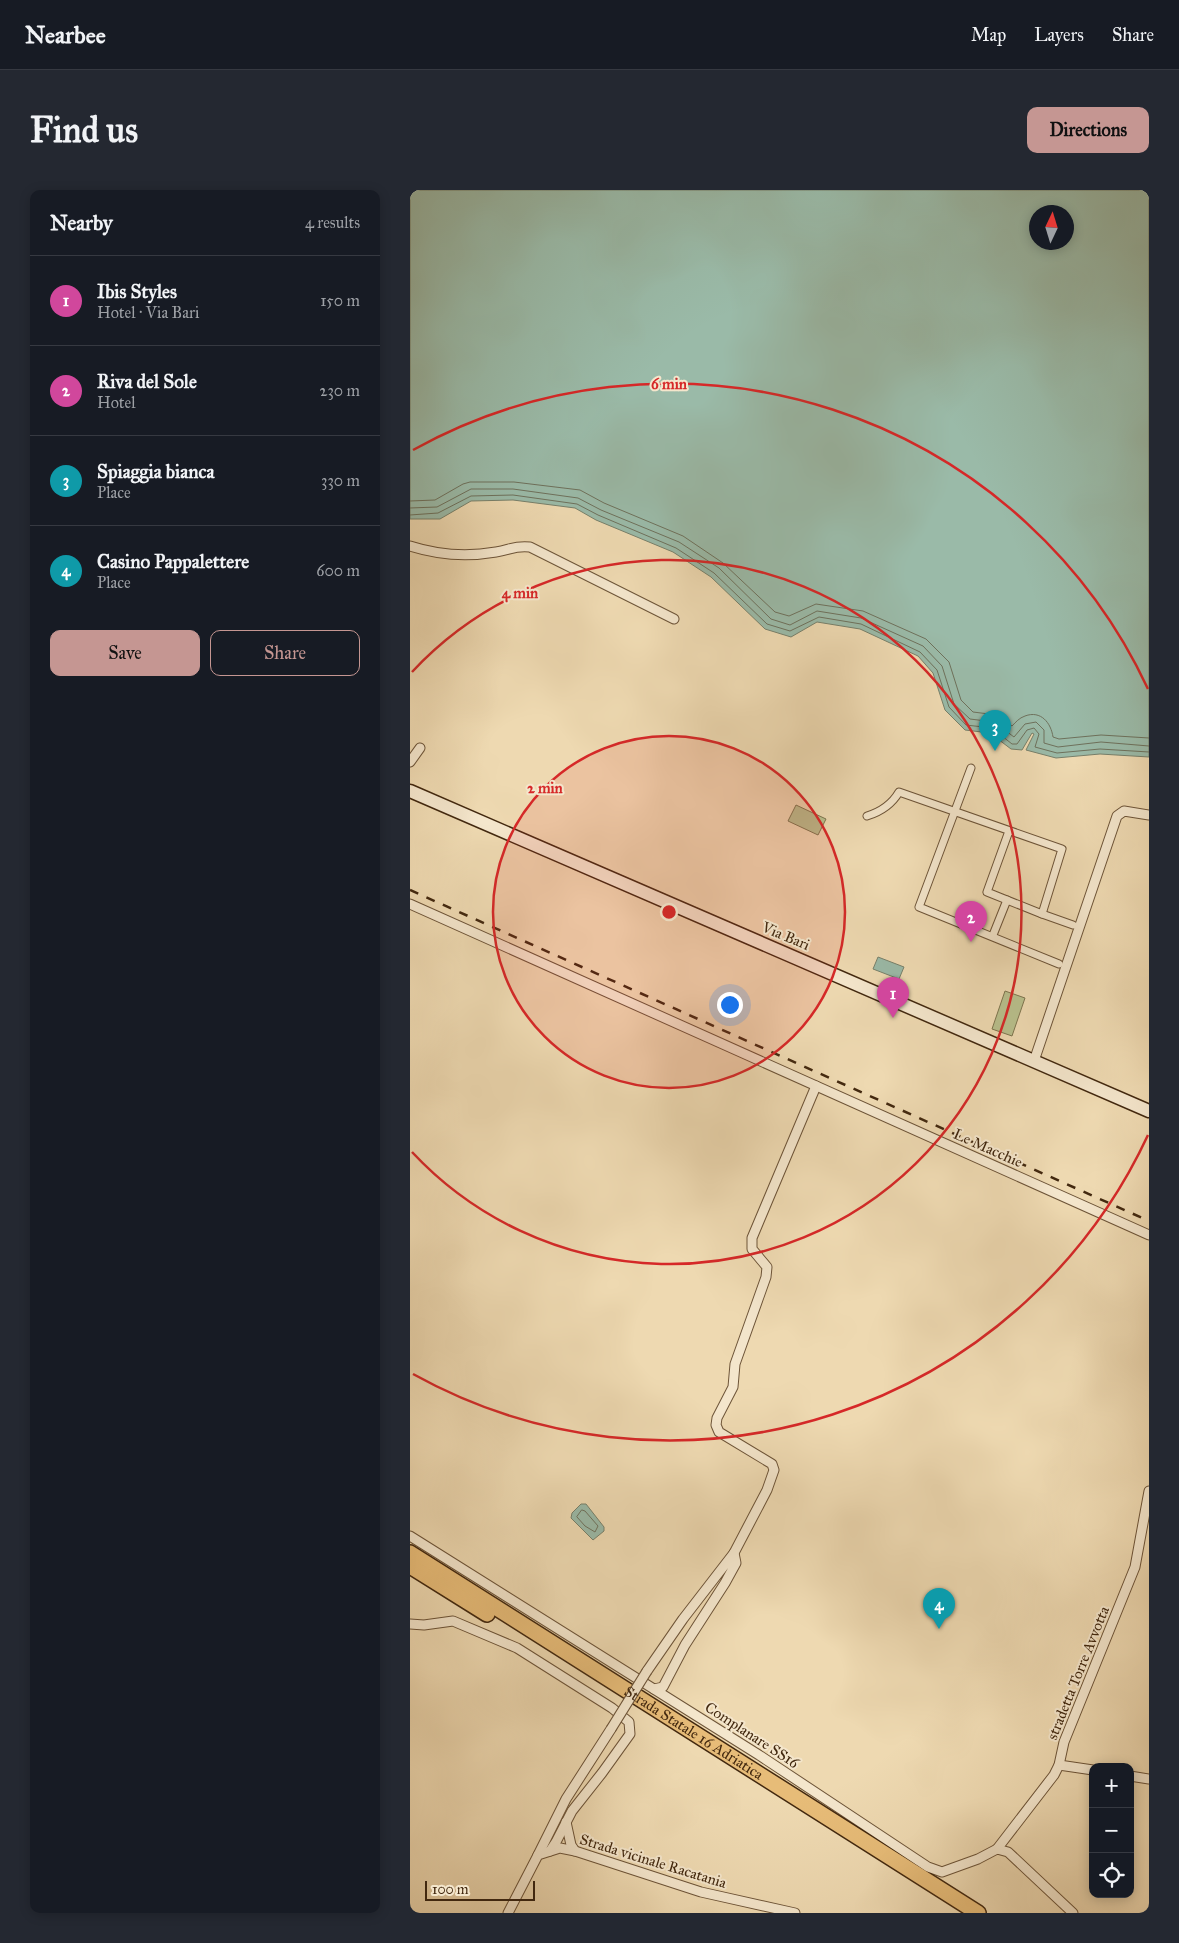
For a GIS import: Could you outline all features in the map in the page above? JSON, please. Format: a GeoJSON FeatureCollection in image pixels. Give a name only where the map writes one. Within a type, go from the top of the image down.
{"type":"FeatureCollection","features":[{"type":"Feature","properties":{"kind":"highway","name":"Strada Statale 16 Adriatica"},"geometry":{"type":"LineString","coordinates":[[410,1553],[978,1913]]}},
{"type":"Feature","properties":{"kind":"highway","name":"Strada Statale 16 Adriatica"},"geometry":{"type":"LineString","coordinates":[[410,1566],[960,1913]]}},
{"type":"Feature","properties":{"kind":"highway"},"geometry":{"type":"LineString","coordinates":[[410,1581],[423,1581],[441,1593],[454,1594]]}},
{"type":"Feature","properties":{"kind":"main road","name":"Via Bari"},"geometry":{"type":"LineString","coordinates":[[410,791],[1149,1111]]}},
{"type":"Feature","properties":{"kind":"street"},"geometry":{"type":"LineString","coordinates":[[410,546],[430,553],[468,556],[497,552],[519,546],[530,547],[674,619]]}},
{"type":"Feature","properties":{"kind":"street"},"geometry":{"type":"LineString","coordinates":[[410,762],[420,748]]}},
{"type":"Feature","properties":{"kind":"street"},"geometry":{"type":"LineString","coordinates":[[971,768],[919,907],[992,935],[1059,964]]}},
{"type":"Feature","properties":{"kind":"street"},"geometry":{"type":"LineString","coordinates":[[867,816],[876,814],[894,801],[899,792],[1062,849],[1042,914]]}},
{"type":"Feature","properties":{"kind":"street"},"geometry":{"type":"LineString","coordinates":[[1034,1061],[1117,816],[1124,812],[1132,811],[1149,815]]}},
{"type":"Feature","properties":{"kind":"street"},"geometry":{"type":"LineString","coordinates":[[1009,831],[987,892],[1073,925]]}},
{"type":"Feature","properties":{"kind":"street"},"geometry":{"type":"LineString","coordinates":[[992,935],[1007,900]]}},
{"type":"Feature","properties":{"kind":"street","name":"Le Macchie"},"geometry":{"type":"LineString","coordinates":[[410,904],[1149,1235]]}},
{"type":"Feature","properties":{"kind":"street"},"geometry":{"type":"LineString","coordinates":[[508,1913],[566,1799],[647,1671],[734,1553],[767,1490],[774,1470],[772,1464],[719,1432],[716,1425],[717,1418],[734,1387],[735,1364],[766,1277],[767,1267],[752,1249],[752,1238],[816,1086]]}},
{"type":"Feature","properties":{"kind":"street","name":"stradetta Torre Avvotta"},"geometry":{"type":"LineString","coordinates":[[997,1849],[1054,1775],[1064,1742],[1136,1567],[1149,1491]]}},
{"type":"Feature","properties":{"kind":"street","name":"Complanare SS16"},"geometry":{"type":"LineString","coordinates":[[410,1536],[759,1755],[928,1867],[942,1872],[978,1860],[997,1849]]}},
{"type":"Feature","properties":{"kind":"street"},"geometry":{"type":"LineString","coordinates":[[654,1689],[663,1687],[685,1645],[725,1583],[736,1563],[734,1553]]}},
{"type":"Feature","properties":{"kind":"street"},"geometry":{"type":"LineString","coordinates":[[410,1624],[424,1625],[453,1621],[517,1648],[612,1708],[629,1722],[630,1734],[582,1797],[550,1851]]}},
{"type":"Feature","properties":{"kind":"street"},"geometry":{"type":"LineString","coordinates":[[1058,1765],[1089,1769]]}},
{"type":"Feature","properties":{"kind":"street"},"geometry":{"type":"LineString","coordinates":[[1134,1777],[1149,1779]]}},
{"type":"Feature","properties":{"kind":"street"},"geometry":{"type":"LineString","coordinates":[[566,1822],[571,1845],[575,1851]]}},
{"type":"Feature","properties":{"kind":"street","name":"Strada vicinale Racatania"},"geometry":{"type":"LineString","coordinates":[[538,1855],[560,1848],[575,1851],[701,1892],[795,1913]]}},
{"type":"Feature","properties":{"kind":"street"},"geometry":{"type":"LineString","coordinates":[[997,1849],[1008,1852],[1073,1913]]}},
{"type":"Feature","properties":{"kind":"green space"},"geometry":{"type":"Polygon","coordinates":[[[796,805],[826,819],[818,835],[788,821],[796,805]]]}},
{"type":"Feature","properties":{"kind":"green space"},"geometry":{"type":"Polygon","coordinates":[[[1005,991],[1025,998],[1012,1036],[992,1029],[1005,991]]]}},
{"type":"Feature","properties":{"kind":"water"},"geometry":{"type":"Polygon","coordinates":[[[410,190],[1149,190],[1149,757],[1100,754],[1056,758],[1026,750],[1034,734],[1032,733],[1022,750],[1011,749],[990,733],[965,730],[945,710],[933,673],[918,656],[860,629],[817,622],[791,637],[765,629],[711,577],[673,552],[596,520],[575,508],[513,500],[471,501],[440,519],[410,519],[410,190]]]}},
{"type":"Feature","properties":{"kind":"water"},"geometry":{"type":"Polygon","coordinates":[[[878,957],[904,967],[899,979],[873,969],[878,957]]]}},
{"type":"Feature","properties":{"kind":"water"},"geometry":{"type":"Polygon","coordinates":[[[581,1504],[586,1504],[604,1527],[604,1531],[593,1540],[571,1518],[572,1513],[581,1504]]]}},
{"type":"Feature","properties":{"kind":"railway"},"geometry":{"type":"LineString","coordinates":[[410,890],[1149,1221]]}},
{"type":"Feature","properties":{"kind":"place","name":"Spiaggia bianca"},"geometry":{"type":"Point","coordinates":[995,751]}},
{"type":"Feature","properties":{"kind":"place","name":"Riva del Sole"},"geometry":{"type":"Point","coordinates":[971,942]}},
{"type":"Feature","properties":{"kind":"place","name":"Ibis Styles"},"geometry":{"type":"Point","coordinates":[893,1018]}},
{"type":"Feature","properties":{"kind":"place","name":"Casino Pappalettere"},"geometry":{"type":"Point","coordinates":[939,1629]}}]}
